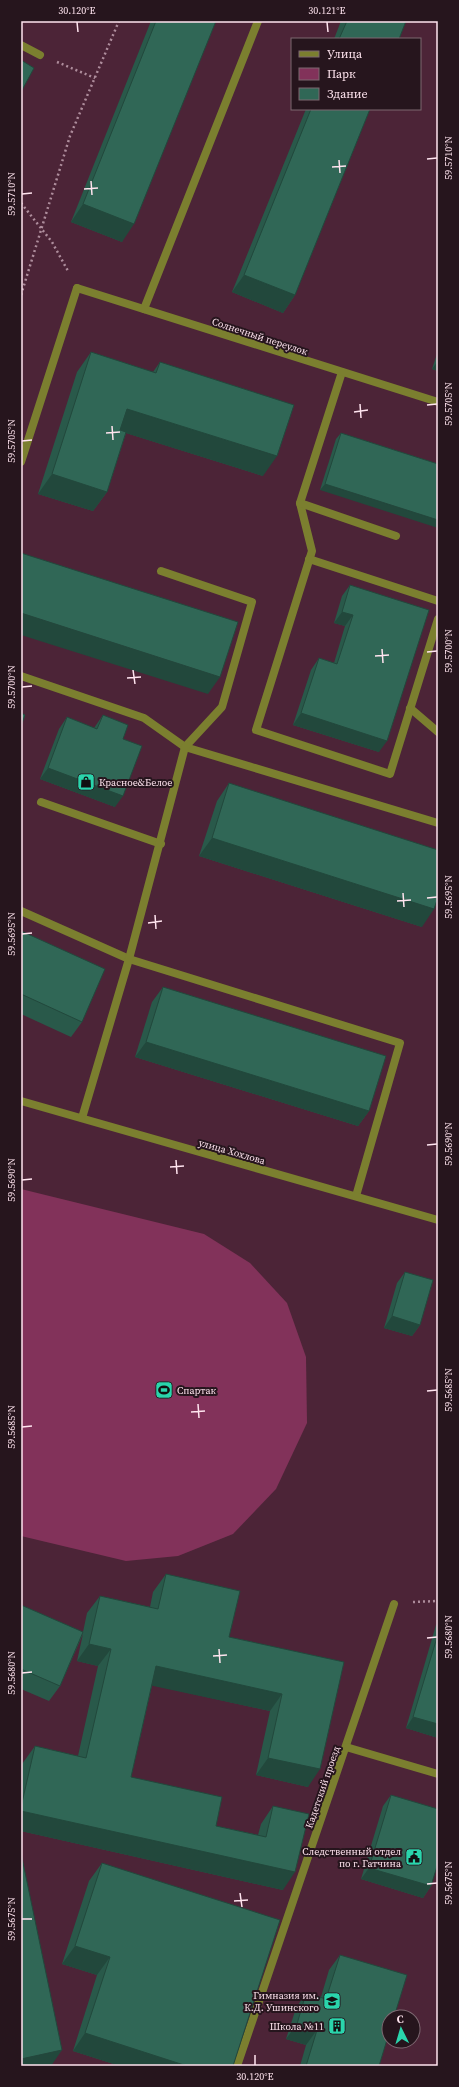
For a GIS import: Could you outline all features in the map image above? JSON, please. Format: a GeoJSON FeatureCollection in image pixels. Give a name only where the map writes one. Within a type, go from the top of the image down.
{"type":"FeatureCollection","features":[{"type":"Feature","properties":{"kind":"street"},"geometry":{"type":"LineString","coordinates":[[144,309],[258,21]]}},
{"type":"Feature","properties":{"kind":"street"},"geometry":{"type":"LineString","coordinates":[[21,45],[40,55]]}},
{"type":"Feature","properties":{"kind":"street"},"geometry":{"type":"LineString","coordinates":[[21,462],[77,288]]}},
{"type":"Feature","properties":{"kind":"street","name":"Солнечный переулок"},"geometry":{"type":"LineString","coordinates":[[77,288],[438,402]]}},
{"type":"Feature","properties":{"kind":"street"},"geometry":{"type":"LineString","coordinates":[[342,372],[300,503],[312,552],[256,730],[390,774],[438,619]]}},
{"type":"Feature","properties":{"kind":"street"},"geometry":{"type":"LineString","coordinates":[[300,503],[396,536]]}},
{"type":"Feature","properties":{"kind":"street"},"geometry":{"type":"LineString","coordinates":[[309,559],[438,601]]}},
{"type":"Feature","properties":{"kind":"street"},"geometry":{"type":"LineString","coordinates":[[82,1118],[161,844],[185,747],[222,707],[252,602],[161,571]]}},
{"type":"Feature","properties":{"kind":"street"},"geometry":{"type":"LineString","coordinates":[[21,676],[144,718],[185,747],[438,823]]}},
{"type":"Feature","properties":{"kind":"street"},"geometry":{"type":"LineString","coordinates":[[410,708],[438,732]]}},
{"type":"Feature","properties":{"kind":"street"},"geometry":{"type":"LineString","coordinates":[[41,802],[161,844]]}},
{"type":"Feature","properties":{"kind":"street"},"geometry":{"type":"LineString","coordinates":[[21,911],[129,959],[400,1043],[356,1196]]}},
{"type":"Feature","properties":{"kind":"street","name":"улица Хохлова"},"geometry":{"type":"LineString","coordinates":[[21,1100],[438,1220]]}},
{"type":"Feature","properties":{"kind":"street","name":"Кадетский проезд"},"geometry":{"type":"LineString","coordinates":[[238,2066],[394,1604]]}},
{"type":"Feature","properties":{"kind":"street"},"geometry":{"type":"LineString","coordinates":[[346,1747],[438,1774]]}},
{"type":"Feature","properties":{"kind":"path"},"geometry":{"type":"LineString","coordinates":[[21,295],[70,136],[119,21]]}},
{"type":"Feature","properties":{"kind":"path"},"geometry":{"type":"LineString","coordinates":[[40,55],[95,78]]}},
{"type":"Feature","properties":{"kind":"path"},"geometry":{"type":"LineString","coordinates":[[21,203],[52,242],[77,288]]}},
{"type":"Feature","properties":{"kind":"path"},"geometry":{"type":"LineString","coordinates":[[394,1604],[434,1600],[438,1601]]}},
{"type":"Feature","properties":{"kind":"green space","name":"Спартак"},"geometry":{"type":"Polygon","coordinates":[[[21,1189],[204,1234],[250,1263],[287,1303],[306,1357],[307,1423],[276,1489],[233,1534],[178,1556],[126,1561],[21,1536],[21,1189]]]}},
{"type":"Feature","properties":{"kind":"building"},"geometry":{"type":"Polygon","coordinates":[[[156,21],[216,21],[134,224],[83,204],[156,21]]]}},
{"type":"Feature","properties":{"kind":"building"},"geometry":{"type":"Polygon","coordinates":[[[347,21],[406,21],[399,38],[339,38],[347,21]]]}},
{"type":"Feature","properties":{"kind":"building"},"geometry":{"type":"Polygon","coordinates":[[[21,60],[34,68],[21,92],[21,60]]]}},
{"type":"Feature","properties":{"kind":"building"},"geometry":{"type":"Polygon","coordinates":[[[311,110],[370,110],[295,295],[244,275],[311,110]]]}},
{"type":"Feature","properties":{"kind":"building"},"geometry":{"type":"Polygon","coordinates":[[[91,352],[156,373],[160,362],[294,405],[277,456],[127,409],[120,430],[126,432],[107,492],[52,474],[91,352]]]}},
{"type":"Feature","properties":{"kind":"building"},"geometry":{"type":"Polygon","coordinates":[[[341,433],[438,464],[438,520],[325,484],[341,433]]]}},
{"type":"Feature","properties":{"kind":"building"},"geometry":{"type":"Polygon","coordinates":[[[21,553],[238,622],[220,677],[21,613],[21,553]]]}},
{"type":"Feature","properties":{"kind":"building"},"geometry":{"type":"Polygon","coordinates":[[[350,585],[429,610],[387,741],[301,713],[319,658],[337,664],[353,615],[342,612],[350,585]]]}},
{"type":"Feature","properties":{"kind":"building"},"geometry":{"type":"Polygon","coordinates":[[[21,713],[25,715],[21,726],[21,713]]]}},
{"type":"Feature","properties":{"kind":"building"},"geometry":{"type":"Polygon","coordinates":[[[103,715],[128,725],[123,739],[142,746],[123,796],[48,768],[67,717],[97,729],[103,715]]]}},
{"type":"Feature","properties":{"kind":"building"},"geometry":{"type":"Polygon","coordinates":[[[229,783],[438,850],[438,897],[434,909],[212,838],[229,783]]]}},
{"type":"Feature","properties":{"kind":"building"},"geometry":{"type":"Polygon","coordinates":[[[21,931],[105,969],[82,1022],[21,994],[21,931]]]}},
{"type":"Feature","properties":{"kind":"building"},"geometry":{"type":"Polygon","coordinates":[[[163,987],[386,1056],[369,1111],[146,1042],[163,987]]]}},
{"type":"Feature","properties":{"kind":"building"},"geometry":{"type":"Polygon","coordinates":[[[405,1272],[433,1280],[420,1325],[392,1316],[405,1272]]]}},
{"type":"Feature","properties":{"kind":"building"},"geometry":{"type":"Polygon","coordinates":[[[166,1574],[240,1591],[229,1637],[344,1662],[320,1769],[268,1758],[282,1694],[156,1666],[131,1777],[222,1797],[216,1826],[266,1837],[273,1806],[309,1814],[295,1872],[21,1811],[35,1746],[86,1758],[111,1649],[89,1644],[100,1596],[158,1609],[166,1574]]]}},
{"type":"Feature","properties":{"kind":"building"},"geometry":{"type":"Polygon","coordinates":[[[21,1605],[83,1632],[60,1686],[21,1669],[21,1605]]]}},
{"type":"Feature","properties":{"kind":"building"},"geometry":{"type":"Polygon","coordinates":[[[438,1634],[438,1724],[413,1717],[438,1634]]]}},
{"type":"Feature","properties":{"kind":"building"},"geometry":{"type":"Polygon","coordinates":[[[391,1795],[438,1809],[438,1863],[431,1886],[369,1868],[391,1795]]]}},
{"type":"Feature","properties":{"kind":"building"},"geometry":{"type":"Polygon","coordinates":[[[21,1853],[62,2050],[21,2059],[21,1853]]]}},
{"type":"Feature","properties":{"kind":"building"},"geometry":{"type":"Polygon","coordinates":[[[102,1863],[280,1920],[233,2066],[187,2066],[85,2033],[110,1957],[75,1946],[102,1863]]]}},
{"type":"Feature","properties":{"kind":"building","name":"Школа №11"},"geometry":{"type":"Polygon","coordinates":[[[340,1955],[407,1975],[396,2009],[381,2009],[381,2049],[384,2049],[379,2066],[306,2066],[317,2030],[297,2024],[306,1993],[326,1999],[340,1955]]]}},
{"type":"Feature","properties":{"kind":"place","name":"Красное&Белое"},"geometry":{"type":"Point","coordinates":[86,782]}},
{"type":"Feature","properties":{"kind":"place","name":"Спартак"},"geometry":{"type":"Point","coordinates":[164,1390]}},
{"type":"Feature","properties":{"kind":"place","name":"Следственный отдел по г. Гатчина"},"geometry":{"type":"Point","coordinates":[414,1857]}},
{"type":"Feature","properties":{"kind":"place","name":"Гимназия им. К.Д. Ушинского"},"geometry":{"type":"Point","coordinates":[332,2001]}},
{"type":"Feature","properties":{"kind":"place","name":"Школа №11"},"geometry":{"type":"Point","coordinates":[337,2026]}}]}
